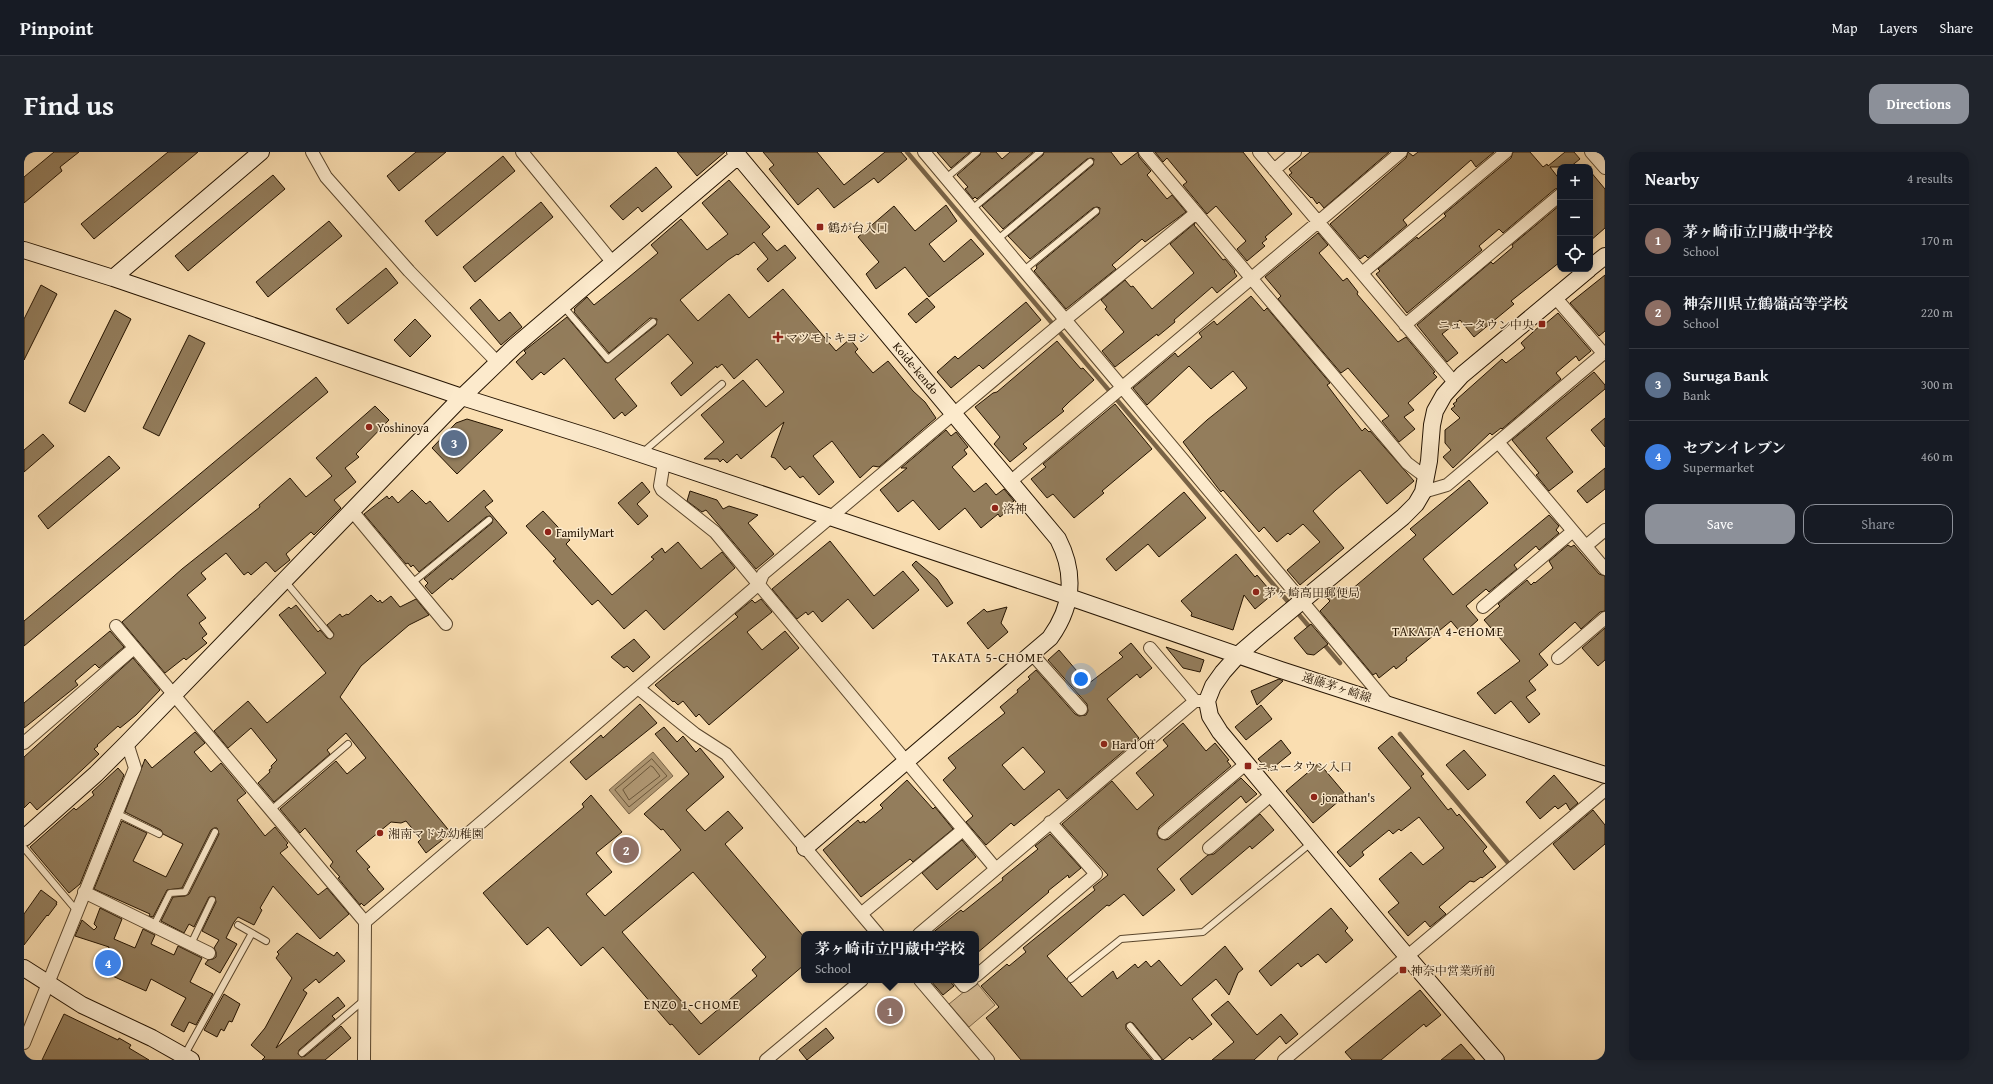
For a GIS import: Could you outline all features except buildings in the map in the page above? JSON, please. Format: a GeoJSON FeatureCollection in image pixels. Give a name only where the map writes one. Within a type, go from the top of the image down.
{"type":"FeatureCollection","features":[{"type":"Feature","properties":{"kind":"street"},"geometry":{"type":"LineString","coordinates":[[113,278],[261,152]]}},
{"type":"Feature","properties":{"kind":"street"},"geometry":{"type":"LineString","coordinates":[[312,152],[326,177],[409,271],[498,363]]}},
{"type":"Feature","properties":{"kind":"street"},"geometry":{"type":"LineString","coordinates":[[522,152],[613,263]]}},
{"type":"Feature","properties":{"kind":"street"},"geometry":{"type":"LineString","coordinates":[[924,152],[1024,270],[1060,324],[1300,606],[1387,703]]}},
{"type":"Feature","properties":{"kind":"street"},"geometry":{"type":"LineString","coordinates":[[1145,152],[1425,485]]}},
{"type":"Feature","properties":{"kind":"street"},"geometry":{"type":"LineString","coordinates":[[1259,152],[1454,382]]}},
{"type":"Feature","properties":{"kind":"street"},"geometry":{"type":"LineString","coordinates":[[1274,170],[1295,152]]}},
{"type":"Feature","properties":{"kind":"street"},"geometry":{"type":"LineString","coordinates":[[1010,482],[1401,152]]}},
{"type":"Feature","properties":{"kind":"street"},"geometry":{"type":"LineString","coordinates":[[1362,273],[1506,152]]}},
{"type":"Feature","properties":{"kind":"street"},"geometry":{"type":"LineString","coordinates":[[1591,152],[1600,164]]}},
{"type":"Feature","properties":{"kind":"street"},"geometry":{"type":"LineString","coordinates":[[24,838],[96,774],[127,743],[462,397],[498,363],[736,154]]}},
{"type":"Feature","properties":{"kind":"street","name":"Koide-kendo"},"geometry":{"type":"LineString","coordinates":[[736,154],[1058,539],[1063,549],[1068,567],[1070,597]]}},
{"type":"Feature","properties":{"kind":"street"},"geometry":{"type":"LineString","coordinates":[[1406,325],[1557,198]]}},
{"type":"Feature","properties":{"kind":"street"},"geometry":{"type":"LineString","coordinates":[[365,922],[759,584],[764,574],[1060,324],[1196,212]]}},
{"type":"Feature","properties":{"kind":"street","name":"遠藤茅ヶ崎線"},"geometry":{"type":"LineString","coordinates":[[24,250],[113,278],[462,397],[832,517],[1239,654],[1281,670],[1387,703],[1605,775]]}},
{"type":"Feature","properties":{"kind":"street"},"geometry":{"type":"LineString","coordinates":[[1593,266],[1605,256]]}},
{"type":"Feature","properties":{"kind":"street"},"geometry":{"type":"LineString","coordinates":[[922,931],[1050,822],[1201,701],[1239,654],[1300,606],[1403,517],[1416,504],[1425,485],[1430,437],[1435,411],[1454,382],[1586,272]]}},
{"type":"Feature","properties":{"kind":"street"},"geometry":{"type":"LineString","coordinates":[[1425,485],[1447,485],[1604,352],[1555,297]]}},
{"type":"Feature","properties":{"kind":"street"},"geometry":{"type":"LineString","coordinates":[[1498,442],[1605,569]]}},
{"type":"Feature","properties":{"kind":"street"},"geometry":{"type":"LineString","coordinates":[[664,462],[660,486],[662,490],[715,532],[996,868]]}},
{"type":"Feature","properties":{"kind":"street"},"geometry":{"type":"LineString","coordinates":[[352,511],[446,624]]}},
{"type":"Feature","properties":{"kind":"street"},"geometry":{"type":"LineString","coordinates":[[1586,546],[1605,530]]}},
{"type":"Feature","properties":{"kind":"street"},"geometry":{"type":"LineString","coordinates":[[1483,607],[1573,531]]}},
{"type":"Feature","properties":{"kind":"street"},"geometry":{"type":"LineString","coordinates":[[805,848],[1050,638],[1056,630],[1070,597]]}},
{"type":"Feature","properties":{"kind":"street"},"geometry":{"type":"LineString","coordinates":[[1558,658],[1605,618]]}},
{"type":"Feature","properties":{"kind":"street"},"geometry":{"type":"LineString","coordinates":[[116,626],[365,922],[364,1060]]}},
{"type":"Feature","properties":{"kind":"street"},"geometry":{"type":"LineString","coordinates":[[24,744],[134,648]]}},
{"type":"Feature","properties":{"kind":"street"},"geometry":{"type":"LineString","coordinates":[[1150,648],[1201,701],[1217,726],[1272,794],[1407,957],[1496,1060]]}},
{"type":"Feature","properties":{"kind":"street"},"geometry":{"type":"LineString","coordinates":[[1032,654],[1081,709]]}},
{"type":"Feature","properties":{"kind":"street"},"geometry":{"type":"LineString","coordinates":[[638,688],[695,734],[726,754],[875,931]]}},
{"type":"Feature","properties":{"kind":"street"},"geometry":{"type":"LineString","coordinates":[[24,1043],[135,768],[127,743]]}},
{"type":"Feature","properties":{"kind":"street"},"geometry":{"type":"LineString","coordinates":[[1164,833],[1247,763]]}},
{"type":"Feature","properties":{"kind":"street"},"geometry":{"type":"LineString","coordinates":[[1284,1060],[1605,790]]}},
{"type":"Feature","properties":{"kind":"street"},"geometry":{"type":"LineString","coordinates":[[1209,848],[1272,794]]}},
{"type":"Feature","properties":{"kind":"street"},"geometry":{"type":"LineString","coordinates":[[979,973],[1096,874],[1050,822]]}},
{"type":"Feature","properties":{"kind":"street"},"geometry":{"type":"LineString","coordinates":[[861,914],[958,834]]}},
{"type":"Feature","properties":{"kind":"street"},"geometry":{"type":"LineString","coordinates":[[84,892],[209,953]]}},
{"type":"Feature","properties":{"kind":"street"},"geometry":{"type":"LineString","coordinates":[[24,968],[48,985],[82,1005],[152,1038],[187,1058]]}},
{"type":"Feature","properties":{"kind":"street"},"geometry":{"type":"LineString","coordinates":[[766,1060],[858,983]]}},
{"type":"Feature","properties":{"kind":"street"},"geometry":{"type":"LineString","coordinates":[[923,983],[988,1060]]}},
{"type":"Feature","properties":{"kind":"lane"},"geometry":{"type":"LineString","coordinates":[[946,178],[977,152]]}},
{"type":"Feature","properties":{"kind":"lane"},"geometry":{"type":"LineString","coordinates":[[972,209],[1040,152]]}},
{"type":"Feature","properties":{"kind":"lane"},"geometry":{"type":"LineString","coordinates":[[998,239],[1090,162]]}},
{"type":"Feature","properties":{"kind":"lane"},"geometry":{"type":"LineString","coordinates":[[1024,270],[1096,211]]}},
{"type":"Feature","properties":{"kind":"lane"},"geometry":{"type":"LineString","coordinates":[[563,306],[608,359],[653,322]]}},
{"type":"Feature","properties":{"kind":"lane"},"geometry":{"type":"LineString","coordinates":[[640,454],[722,384]]}},
{"type":"Feature","properties":{"kind":"lane"},"geometry":{"type":"LineString","coordinates":[[412,583],[489,520]]}},
{"type":"Feature","properties":{"kind":"lane"},"geometry":{"type":"LineString","coordinates":[[285,581],[330,635]]}},
{"type":"Feature","properties":{"kind":"lane"},"geometry":{"type":"LineString","coordinates":[[271,810],[348,744]]}},
{"type":"Feature","properties":{"kind":"lane"},"geometry":{"type":"LineString","coordinates":[[116,813],[159,834]]}},
{"type":"Feature","properties":{"kind":"lane"},"geometry":{"type":"LineString","coordinates":[[154,925],[170,893],[185,892],[215,832]]}},
{"type":"Feature","properties":{"kind":"lane"},"geometry":{"type":"LineString","coordinates":[[1071,979],[1121,939],[1203,932],[1313,842]]}},
{"type":"Feature","properties":{"kind":"lane"},"geometry":{"type":"LineString","coordinates":[[24,848],[77,911]]}},
{"type":"Feature","properties":{"kind":"lane"},"geometry":{"type":"LineString","coordinates":[[191,944],[212,900]]}},
{"type":"Feature","properties":{"kind":"lane"},"geometry":{"type":"LineString","coordinates":[[238,925],[266,941]]}},
{"type":"Feature","properties":{"kind":"lane"},"geometry":{"type":"LineString","coordinates":[[187,1058],[252,933]]}},
{"type":"Feature","properties":{"kind":"lane"},"geometry":{"type":"LineString","coordinates":[[302,1053],[364,1000]]}},
{"type":"Feature","properties":{"kind":"lane"},"geometry":{"type":"LineString","coordinates":[[1130,1026],[1157,1060]]}},
{"type":"Feature","properties":{"kind":"shaded area"},"geometry":{"type":"Polygon","coordinates":[[[975,983],[977,983],[995,1005],[969,1027],[949,1004],[975,983]]]}},
{"type":"Feature","properties":{"kind":"water"},"geometry":{"type":"Polygon","coordinates":[[[653,752],[673,776],[629,814],[609,790],[653,752]]]}},
{"type":"Feature","properties":{"kind":"waterway"},"geometry":{"type":"LineString","coordinates":[[907,152],[1312,630]]}},
{"type":"Feature","properties":{"kind":"waterway"},"geometry":{"type":"LineString","coordinates":[[1322,642],[1340,663]]}},
{"type":"Feature","properties":{"kind":"waterway"},"geometry":{"type":"LineString","coordinates":[[1400,734],[1509,864]]}},
{"type":"Feature","properties":{"kind":"place","name":"鶴が台入口"},"geometry":{"type":"Point","coordinates":[820,227]}},
{"type":"Feature","properties":{"kind":"place","name":"ニュータウン中央"},"geometry":{"type":"Point","coordinates":[1542,324]}},
{"type":"Feature","properties":{"kind":"place","name":"マツモトキヨシ"},"geometry":{"type":"Point","coordinates":[778,337]}},
{"type":"Feature","properties":{"kind":"place","name":"Yoshinoya"},"geometry":{"type":"Point","coordinates":[369,427]}},
{"type":"Feature","properties":{"kind":"place","name":"Suruga Bank"},"geometry":{"type":"Point","coordinates":[454,443]}},
{"type":"Feature","properties":{"kind":"place","name":"洛神"},"geometry":{"type":"Point","coordinates":[995,508]}},
{"type":"Feature","properties":{"kind":"place","name":"FamilyMart"},"geometry":{"type":"Point","coordinates":[548,532]}},
{"type":"Feature","properties":{"kind":"place","name":"茅ヶ崎高田郵便局"},"geometry":{"type":"Point","coordinates":[1256,592]}},
{"type":"Feature","properties":{"kind":"place","name":"Hard Off"},"geometry":{"type":"Point","coordinates":[1104,744]}},
{"type":"Feature","properties":{"kind":"place","name":"ニュータウン入口"},"geometry":{"type":"Point","coordinates":[1248,766]}},
{"type":"Feature","properties":{"kind":"place","name":"jonathan's"},"geometry":{"type":"Point","coordinates":[1314,797]}},
{"type":"Feature","properties":{"kind":"place","name":"湘南マドカ幼稚園"},"geometry":{"type":"Point","coordinates":[380,833]}},
{"type":"Feature","properties":{"kind":"place","name":"神奈川県立鶴嶺高等学校"},"geometry":{"type":"Point","coordinates":[626,850]}},
{"type":"Feature","properties":{"kind":"place","name":"セブンイレブン"},"geometry":{"type":"Point","coordinates":[108,963]}},
{"type":"Feature","properties":{"kind":"place","name":"神奈中営業所前"},"geometry":{"type":"Point","coordinates":[1403,970]}},
{"type":"Feature","properties":{"kind":"place","name":"茅ヶ崎市立円蔵中学校"},"geometry":{"type":"Point","coordinates":[890,1011]}},
{"type":"Feature","properties":{"kind":"district","name":"TAKATA 4-CHOME"},"geometry":{"type":"Point","coordinates":[1448,631]}},
{"type":"Feature","properties":{"kind":"district","name":"TAKATA 5-CHOME"},"geometry":{"type":"Point","coordinates":[988,657]}},
{"type":"Feature","properties":{"kind":"district","name":"ENZO 1-CHOME"},"geometry":{"type":"Point","coordinates":[692,1004]}}]}
